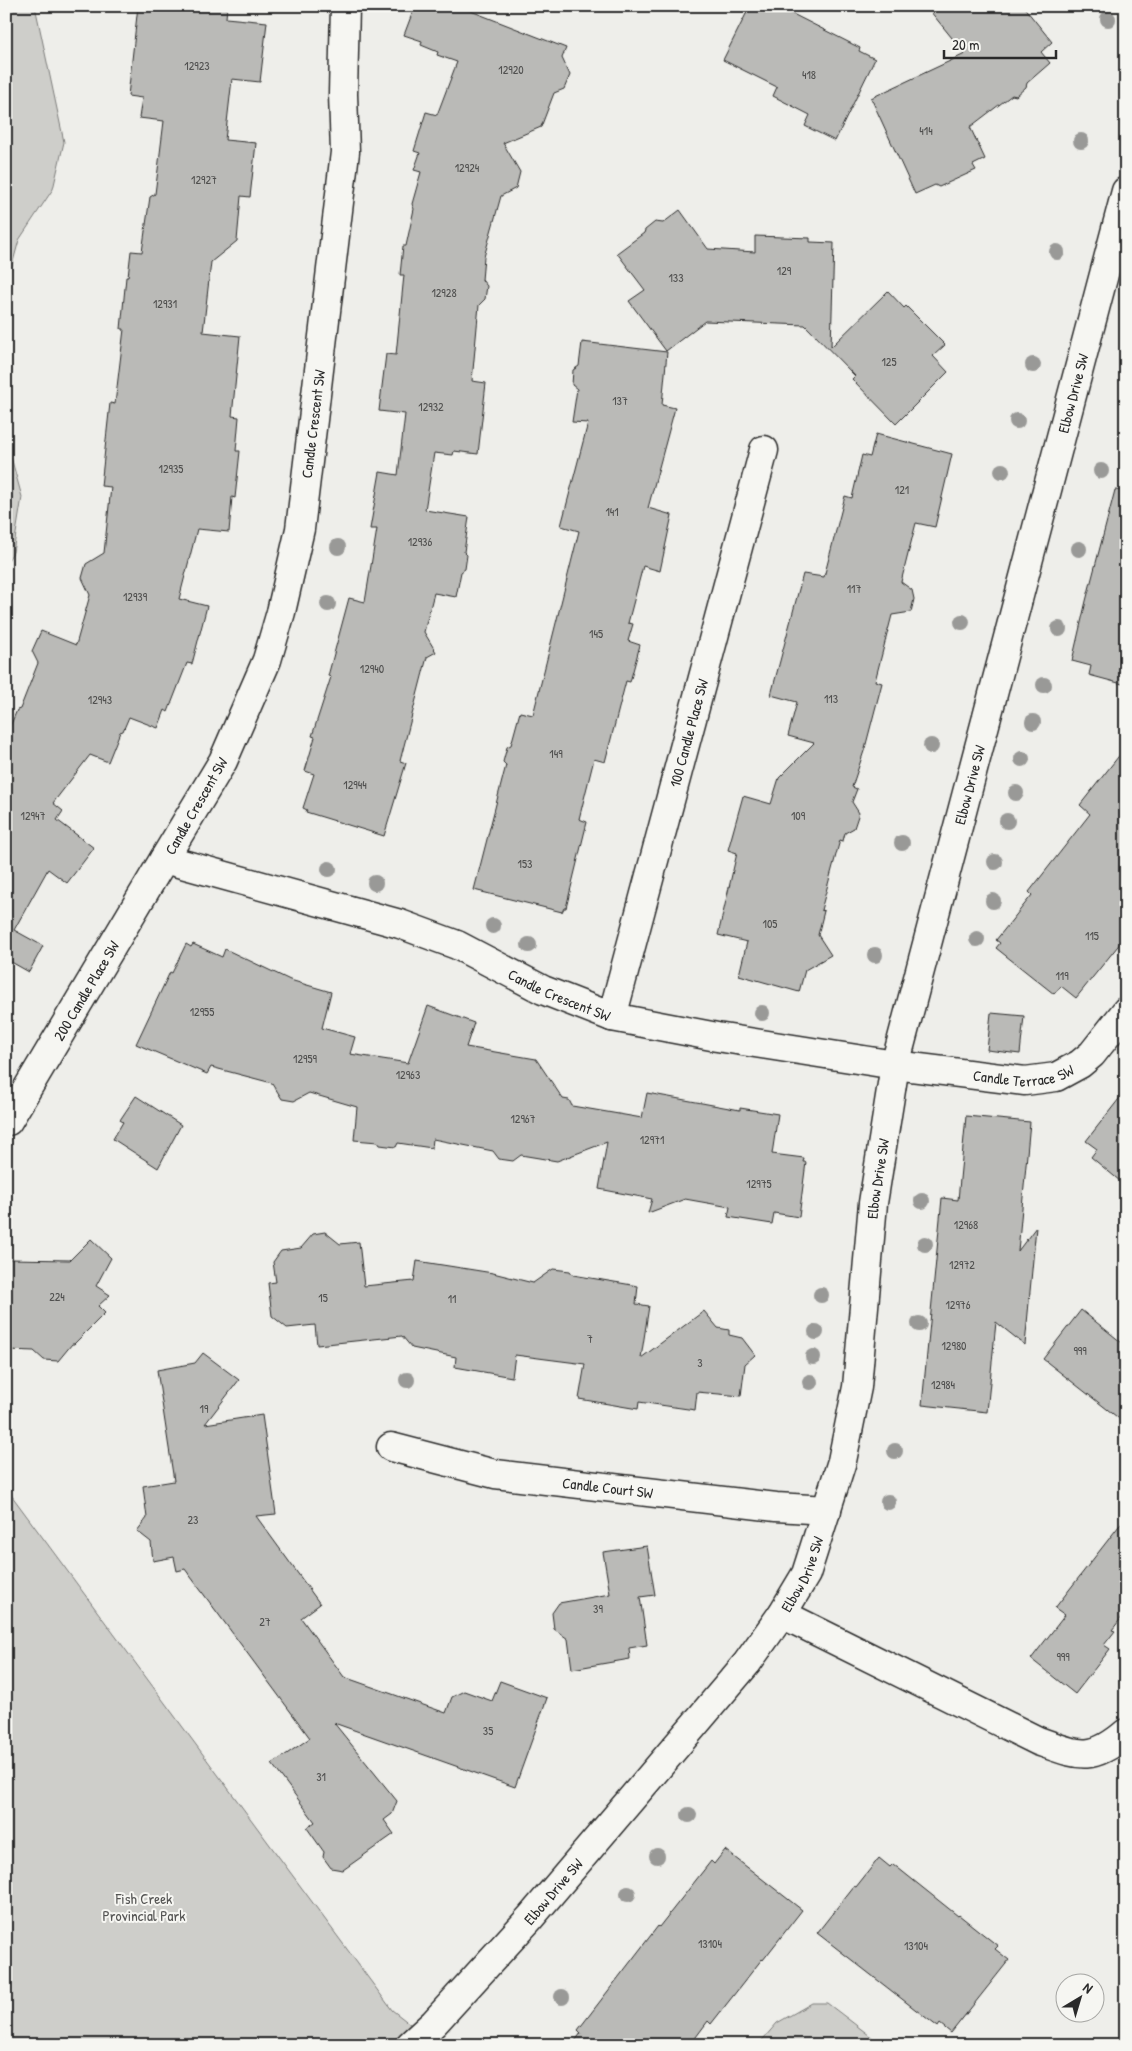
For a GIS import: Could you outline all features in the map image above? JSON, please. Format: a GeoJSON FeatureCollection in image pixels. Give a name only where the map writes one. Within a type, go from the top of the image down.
{"type":"FeatureCollection","features":[{"type":"Feature","properties":{"kind":"street","name":"Candle Crescent SW"},"geometry":{"type":"LineString","coordinates":[[345,6],[343,94],[345,152],[300,529],[281,612],[267,660],[223,761],[164,859],[400,924],[457,945],[543,990],[612,1016],[717,1037],[895,1065]]}},
{"type":"Feature","properties":{"kind":"street","name":"Elbow Drive SW"},"geometry":{"type":"LineString","coordinates":[[410,2045],[434,2023],[530,1918],[747,1663],[782,1614],[806,1574],[842,1461],[857,1387],[873,1203],[895,1065],[1126,191]]}},
{"type":"Feature","properties":{"kind":"street","name":"100 Candle Place SW"},"geometry":{"type":"LineString","coordinates":[[612,1016],[764,450]]}},
{"type":"Feature","properties":{"kind":"street","name":"200 Candle Place SW"},"geometry":{"type":"LineString","coordinates":[[8,1121],[164,859]]}},
{"type":"Feature","properties":{"kind":"street","name":"Candle Terrace SW"},"geometry":{"type":"LineString","coordinates":[[895,1065],[1025,1080],[1056,1077],[1080,1064],[1092,1054],[1126,1011]]}},
{"type":"Feature","properties":{"kind":"street","name":"Candle Court SW"},"geometry":{"type":"LineString","coordinates":[[391,1447],[494,1474],[776,1507],[827,1510]]}},
{"type":"Feature","properties":{"kind":"street"},"geometry":{"type":"LineString","coordinates":[[782,1614],[1038,1741],[1057,1748],[1090,1755],[1112,1745],[1126,1734]]}},
{"type":"Feature","properties":{"kind":"green space"},"geometry":{"type":"Polygon","coordinates":[[[6,6],[35,6],[64,142],[53,189],[19,240],[6,287],[6,6]]]}},
{"type":"Feature","properties":{"kind":"green space"},"geometry":{"type":"Polygon","coordinates":[[[6,439],[22,497],[13,552],[6,564],[6,439]]]}},
{"type":"Feature","properties":{"kind":"green space","name":"Fish Creek Provincial Park"},"geometry":{"type":"Polygon","coordinates":[[[6,1488],[392,2010],[437,2045],[6,2045],[6,1488]]]}},
{"type":"Feature","properties":{"kind":"green space"},"geometry":{"type":"Polygon","coordinates":[[[812,2003],[827,2003],[882,2045],[758,2045],[777,2023],[812,2003]]]}},
{"type":"Feature","properties":{"kind":"building"},"geometry":{"type":"Polygon","coordinates":[[[138,6],[227,6],[226,18],[267,22],[260,82],[232,79],[225,140],[256,143],[250,197],[241,196],[237,241],[211,262],[203,332],[240,336],[232,416],[239,417],[236,451],[240,451],[235,498],[232,497],[229,532],[197,529],[179,599],[207,606],[192,664],[187,663],[168,712],[165,710],[158,728],[129,717],[123,731],[120,732],[108,762],[90,755],[53,803],[63,811],[57,820],[94,848],[67,883],[48,869],[14,930],[43,946],[29,972],[6,959],[6,736],[17,710],[20,709],[38,663],[32,651],[41,631],[76,645],[90,595],[82,578],[86,564],[104,553],[111,487],[101,486],[110,403],[115,404],[124,329],[121,329],[126,277],[128,277],[131,251],[142,252],[150,197],[155,194],[164,121],[139,118],[142,98],[128,96],[138,6]]]}},
{"type":"Feature","properties":{"kind":"building"},"geometry":{"type":"Polygon","coordinates":[[[415,6],[458,6],[566,48],[562,58],[570,75],[564,89],[554,93],[541,127],[503,143],[520,172],[516,188],[501,196],[484,257],[482,280],[487,286],[485,299],[479,305],[472,381],[486,383],[478,454],[454,451],[453,455],[434,453],[425,510],[469,517],[464,552],[467,555],[465,569],[461,572],[456,597],[434,593],[424,632],[436,652],[427,657],[400,761],[406,763],[384,836],[306,812],[307,810],[303,808],[314,774],[305,771],[315,737],[312,736],[331,677],[328,676],[349,598],[365,602],[377,529],[370,529],[380,472],[398,475],[405,414],[379,411],[386,354],[396,355],[404,275],[400,275],[403,246],[406,246],[414,209],[412,204],[421,172],[414,170],[420,153],[414,151],[426,112],[437,115],[457,62],[437,55],[438,52],[421,45],[422,41],[404,35],[415,6]]]}},
{"type":"Feature","properties":{"kind":"building"},"geometry":{"type":"Polygon","coordinates":[[[750,6],[777,6],[860,48],[859,51],[875,59],[835,141],[805,126],[810,115],[773,96],[777,87],[723,60],[750,6]]]}},
{"type":"Feature","properties":{"kind":"building"},"geometry":{"type":"Polygon","coordinates":[[[926,6],[1023,6],[1052,42],[1041,52],[1050,63],[1027,83],[1026,87],[1016,96],[1012,95],[970,127],[985,159],[973,165],[976,170],[939,187],[935,185],[915,194],[871,98],[965,54],[926,6]]]}},
{"type":"Feature","properties":{"kind":"building"},"geometry":{"type":"Polygon","coordinates":[[[680,210],[708,249],[755,252],[755,236],[810,238],[810,242],[834,243],[831,347],[888,291],[945,345],[933,356],[948,372],[896,424],[852,379],[855,376],[805,325],[705,321],[666,351],[629,301],[645,290],[617,253],[644,233],[655,222],[663,223],[680,210]]]}},
{"type":"Feature","properties":{"kind":"building"},"geometry":{"type":"Polygon","coordinates":[[[582,342],[667,352],[662,405],[675,408],[648,508],[672,515],[660,571],[643,566],[628,623],[633,624],[628,641],[640,645],[630,682],[626,681],[605,762],[594,759],[579,819],[587,822],[566,908],[562,912],[474,890],[506,765],[503,762],[507,747],[511,745],[520,712],[533,715],[579,531],[561,526],[588,423],[572,422],[577,389],[572,385],[573,370],[579,366],[582,342]]]}},
{"type":"Feature","properties":{"kind":"building"},"geometry":{"type":"Polygon","coordinates":[[[876,434],[952,454],[935,527],[916,523],[901,582],[912,590],[914,599],[911,612],[892,615],[875,681],[882,683],[865,748],[852,787],[857,789],[852,802],[859,813],[854,828],[845,833],[843,841],[840,840],[821,910],[824,911],[818,935],[831,955],[805,970],[799,992],[739,975],[747,942],[718,935],[737,853],[728,850],[743,796],[771,804],[779,778],[814,743],[788,736],[797,702],[771,695],[803,574],[824,577],[845,496],[852,498],[862,455],[870,457],[876,434]]]}},
{"type":"Feature","properties":{"kind":"building"},"geometry":{"type":"Polygon","coordinates":[[[1115,490],[1126,491],[1126,685],[1089,675],[1091,666],[1072,661],[1115,490]]]}},
{"type":"Feature","properties":{"kind":"building"},"geometry":{"type":"Polygon","coordinates":[[[1126,747],[1126,936],[1076,998],[1061,986],[1054,994],[996,948],[1000,943],[996,940],[1032,895],[1029,892],[1090,814],[1080,805],[1126,747]]]}},
{"type":"Feature","properties":{"kind":"building"},"geometry":{"type":"Polygon","coordinates":[[[186,944],[191,947],[193,944],[222,957],[225,949],[290,980],[331,992],[322,1028],[355,1037],[350,1054],[408,1063],[428,1006],[474,1023],[466,1047],[536,1059],[563,1099],[569,1100],[572,1106],[642,1118],[647,1093],[740,1110],[740,1108],[778,1114],[772,1154],[804,1158],[803,1162],[806,1162],[799,1217],[774,1213],[772,1224],[728,1217],[730,1207],[685,1199],[648,1213],[652,1199],[599,1189],[607,1142],[557,1161],[521,1155],[513,1161],[499,1159],[493,1151],[433,1139],[432,1148],[398,1143],[396,1147],[380,1145],[378,1142],[354,1140],[357,1107],[309,1093],[294,1101],[282,1099],[272,1083],[211,1067],[207,1074],[136,1044],[170,972],[172,973],[186,944]]]}},
{"type":"Feature","properties":{"kind":"building"},"geometry":{"type":"Polygon","coordinates":[[[991,1013],[1024,1016],[1020,1054],[987,1050],[991,1013]]]}},
{"type":"Feature","properties":{"kind":"building"},"geometry":{"type":"Polygon","coordinates":[[[1126,1090],[1126,1186],[1091,1157],[1097,1149],[1086,1141],[1126,1090]]]}},
{"type":"Feature","properties":{"kind":"building"},"geometry":{"type":"Polygon","coordinates":[[[136,1096],[181,1125],[158,1168],[113,1139],[123,1122],[120,1120],[136,1096]]]}},
{"type":"Feature","properties":{"kind":"building"},"geometry":{"type":"Polygon","coordinates":[[[966,1116],[1030,1122],[1018,1251],[1036,1227],[1025,1345],[996,1322],[987,1412],[922,1405],[942,1198],[958,1200],[966,1116]]]}},
{"type":"Feature","properties":{"kind":"building"},"geometry":{"type":"Polygon","coordinates":[[[325,1232],[340,1244],[359,1242],[364,1286],[414,1281],[417,1261],[493,1273],[533,1283],[553,1269],[570,1271],[573,1275],[638,1286],[636,1304],[649,1306],[641,1358],[704,1311],[718,1328],[729,1330],[729,1335],[742,1338],[755,1355],[745,1364],[741,1396],[697,1392],[695,1410],[639,1402],[638,1409],[579,1399],[585,1364],[515,1355],[512,1377],[455,1367],[456,1357],[412,1348],[402,1336],[317,1345],[315,1325],[287,1328],[272,1316],[268,1283],[276,1282],[273,1262],[281,1251],[301,1248],[313,1234],[325,1232]]]}},
{"type":"Feature","properties":{"kind":"building"},"geometry":{"type":"Polygon","coordinates":[[[91,1239],[111,1258],[96,1286],[110,1295],[98,1306],[105,1313],[72,1344],[58,1361],[44,1360],[34,1351],[8,1350],[9,1325],[6,1325],[6,1286],[9,1286],[9,1259],[70,1260],[91,1239]]]}},
{"type":"Feature","properties":{"kind":"building"},"geometry":{"type":"Polygon","coordinates":[[[1081,1310],[1126,1346],[1126,1424],[1043,1359],[1081,1310]]]}},
{"type":"Feature","properties":{"kind":"building"},"geometry":{"type":"Polygon","coordinates":[[[203,1353],[239,1380],[205,1424],[262,1415],[276,1514],[256,1516],[320,1604],[301,1618],[344,1677],[446,1713],[452,1697],[464,1691],[492,1701],[500,1681],[547,1698],[515,1787],[334,1723],[397,1801],[392,1814],[384,1820],[394,1834],[343,1870],[331,1868],[323,1857],[324,1852],[307,1828],[315,1822],[272,1764],[310,1738],[185,1569],[177,1571],[174,1557],[153,1561],[151,1542],[137,1531],[147,1518],[143,1486],[174,1481],[157,1370],[195,1363],[203,1353]]]}},
{"type":"Feature","properties":{"kind":"building"},"geometry":{"type":"Polygon","coordinates":[[[1126,1517],[1126,1612],[1112,1630],[1115,1631],[1104,1645],[1110,1649],[1075,1694],[1031,1659],[1065,1615],[1055,1608],[1126,1517]]]}},
{"type":"Feature","properties":{"kind":"building"},"geometry":{"type":"Polygon","coordinates":[[[647,1546],[655,1595],[640,1597],[647,1645],[629,1648],[630,1659],[572,1669],[568,1639],[554,1629],[552,1613],[559,1603],[610,1594],[603,1552],[647,1546]]]}},
{"type":"Feature","properties":{"kind":"building"},"geometry":{"type":"Polygon","coordinates":[[[725,1850],[802,1910],[763,1960],[711,2024],[708,2021],[690,2045],[572,2045],[581,2033],[578,2030],[658,1926],[711,1861],[714,1864],[725,1850]]]}},
{"type":"Feature","properties":{"kind":"building"},"geometry":{"type":"Polygon","coordinates":[[[879,1858],[890,1867],[893,1864],[959,1915],[998,1946],[995,1949],[1009,1960],[951,2033],[940,2024],[938,2027],[817,1933],[879,1858]]]}}]}
